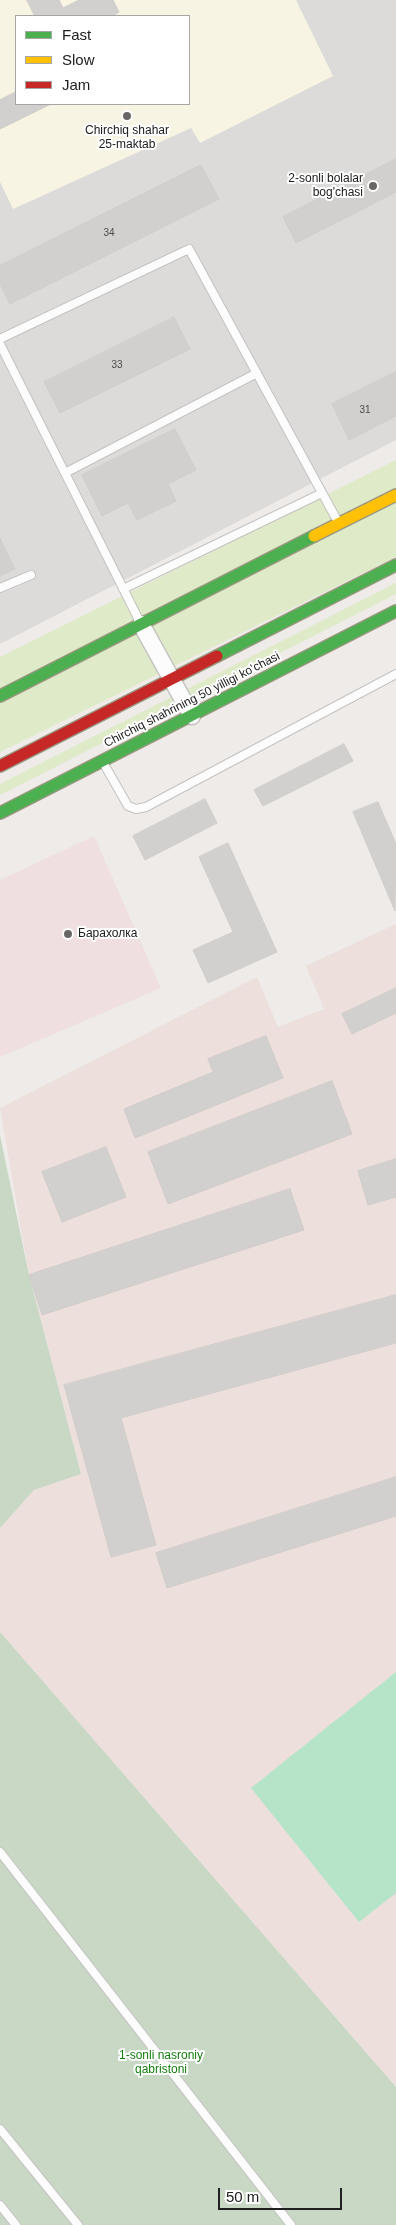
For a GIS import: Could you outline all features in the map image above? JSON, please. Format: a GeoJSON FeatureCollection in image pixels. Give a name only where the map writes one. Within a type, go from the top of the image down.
{"type":"FeatureCollection","features":[{"type":"Feature","properties":{"kind":"main road"},"geometry":{"type":"LineString","coordinates":[[0,696],[396,495]]}},
{"type":"Feature","properties":{"kind":"main road"},"geometry":{"type":"LineString","coordinates":[[0,766],[396,565]]}},
{"type":"Feature","properties":{"kind":"main road","name":"Chirchiq shahrining 50 yilligi koʻchasi"},"geometry":{"type":"LineString","coordinates":[[0,813],[396,611]]}},
{"type":"Feature","properties":{"kind":"street"},"geometry":{"type":"LineString","coordinates":[[141,624],[192,716]]}},
{"type":"Feature","properties":{"kind":"lane"},"geometry":{"type":"LineString","coordinates":[[0,340],[189,249],[339,524]]}},
{"type":"Feature","properties":{"kind":"lane"},"geometry":{"type":"LineString","coordinates":[[0,344],[141,624]]}},
{"type":"Feature","properties":{"kind":"lane"},"geometry":{"type":"LineString","coordinates":[[65,473],[257,373]]}},
{"type":"Feature","properties":{"kind":"lane"},"geometry":{"type":"LineString","coordinates":[[123,589],[322,493]]}},
{"type":"Feature","properties":{"kind":"lane"},"geometry":{"type":"LineString","coordinates":[[0,588],[32,575]]}},
{"type":"Feature","properties":{"kind":"lane"},"geometry":{"type":"LineString","coordinates":[[103,762],[128,806],[136,809],[146,807],[396,674]]}},
{"type":"Feature","properties":{"kind":"lane"},"geometry":{"type":"LineString","coordinates":[[0,1852],[291,2225]]}},
{"type":"Feature","properties":{"kind":"lane"},"geometry":{"type":"LineString","coordinates":[[0,2129],[78,2225]]}},
{"type":"Feature","properties":{"kind":"lane"},"geometry":{"type":"LineString","coordinates":[[0,2205],[16,2225]]}},
{"type":"Feature","properties":{"kind":"shaded area"},"geometry":{"type":"Polygon","coordinates":[[[0,0],[396,0],[396,440],[0,644],[0,0]]]}},
{"type":"Feature","properties":{"kind":"shaded area","name":"Chirchiq shahar 25-maktab"},"geometry":{"type":"Polygon","coordinates":[[[0,0],[296,0],[333,76],[200,143],[191,128],[13,209],[0,182],[0,0]]]}},
{"type":"Feature","properties":{"kind":"shaded area","name":"Барахолка"},"geometry":{"type":"Polygon","coordinates":[[[94,836],[161,988],[0,1057],[0,880],[94,836]]]}},
{"type":"Feature","properties":{"kind":"shaded area"},"geometry":{"type":"Polygon","coordinates":[[[396,924],[396,2087],[0,1632],[0,1528],[34,1490],[81,1474],[29,1275],[0,1108],[257,977],[278,1027],[324,1009],[306,966],[396,924]]]}},
{"type":"Feature","properties":{"kind":"green space"},"geometry":{"type":"Polygon","coordinates":[[[396,460],[396,557],[0,752],[0,657],[396,460]]]}},
{"type":"Feature","properties":{"kind":"green space"},"geometry":{"type":"Polygon","coordinates":[[[396,583],[396,594],[0,795],[0,784],[396,583]]]}},
{"type":"Feature","properties":{"kind":"green space"},"geometry":{"type":"Polygon","coordinates":[[[0,1135],[29,1275],[81,1474],[34,1490],[0,1528],[0,1135]]]}},
{"type":"Feature","properties":{"kind":"green space","name":"1-sonli nasroniy qabristoni"},"geometry":{"type":"Polygon","coordinates":[[[0,1632],[396,2087],[396,2225],[0,2225],[0,1632]]]}},
{"type":"Feature","properties":{"kind":"green space"},"geometry":{"type":"Polygon","coordinates":[[[396,1672],[396,1893],[359,1922],[251,1788],[396,1672]]]}},
{"type":"Feature","properties":{"kind":"building"},"geometry":{"type":"Polygon","coordinates":[[[27,0],[59,0],[63,8],[79,0],[113,0],[119,12],[114,15],[34,15],[27,0]]]}},
{"type":"Feature","properties":{"kind":"building"},"geometry":{"type":"Polygon","coordinates":[[[15,92],[15,105],[49,105],[0,129],[0,100],[15,92]]]}},
{"type":"Feature","properties":{"kind":"building"},"geometry":{"type":"Polygon","coordinates":[[[396,159],[396,192],[296,243],[283,217],[396,159]]]}},
{"type":"Feature","properties":{"kind":"building"},"geometry":{"type":"Polygon","coordinates":[[[201,165],[219,199],[10,304],[0,284],[0,266],[201,165]]]}},
{"type":"Feature","properties":{"kind":"building"},"geometry":{"type":"Polygon","coordinates":[[[174,317],[190,349],[60,413],[44,382],[174,317]]]}},
{"type":"Feature","properties":{"kind":"building"},"geometry":{"type":"Polygon","coordinates":[[[396,372],[396,416],[349,440],[332,404],[396,372]]]}},
{"type":"Feature","properties":{"kind":"building"},"geometry":{"type":"Polygon","coordinates":[[[175,429],[196,470],[168,484],[176,501],[137,520],[128,503],[102,516],[82,475],[175,429]]]}},
{"type":"Feature","properties":{"kind":"building"},"geometry":{"type":"Polygon","coordinates":[[[0,538],[15,569],[0,576],[0,538]]]}},
{"type":"Feature","properties":{"kind":"building"},"geometry":{"type":"Polygon","coordinates":[[[344,744],[353,761],[263,806],[254,790],[344,744]]]}},
{"type":"Feature","properties":{"kind":"building"},"geometry":{"type":"Polygon","coordinates":[[[205,799],[217,823],[145,860],[133,836],[205,799]]]}},
{"type":"Feature","properties":{"kind":"building"},"geometry":{"type":"Polygon","coordinates":[[[378,802],[396,844],[395,911],[353,812],[378,802]]]}},
{"type":"Feature","properties":{"kind":"building"},"geometry":{"type":"Polygon","coordinates":[[[228,843],[277,952],[208,983],[193,950],[233,932],[199,857],[228,843]]]}},
{"type":"Feature","properties":{"kind":"building"},"geometry":{"type":"Polygon","coordinates":[[[396,988],[396,1013],[352,1034],[342,1014],[396,988]]]}},
{"type":"Feature","properties":{"kind":"building"},"geometry":{"type":"Polygon","coordinates":[[[266,1036],[283,1078],[135,1138],[124,1109],[213,1072],[208,1059],[266,1036]]]}},
{"type":"Feature","properties":{"kind":"building"},"geometry":{"type":"Polygon","coordinates":[[[332,1081],[352,1134],[168,1204],[148,1152],[332,1081]]]}},
{"type":"Feature","properties":{"kind":"building"},"geometry":{"type":"Polygon","coordinates":[[[106,1147],[126,1197],[62,1222],[42,1172],[106,1147]]]}},
{"type":"Feature","properties":{"kind":"building"},"geometry":{"type":"Polygon","coordinates":[[[396,1159],[396,1197],[368,1205],[358,1171],[396,1159]]]}},
{"type":"Feature","properties":{"kind":"building"},"geometry":{"type":"Polygon","coordinates":[[[290,1189],[304,1230],[42,1315],[29,1275],[290,1189]]]}},
{"type":"Feature","properties":{"kind":"building"},"geometry":{"type":"Polygon","coordinates":[[[396,1295],[396,1343],[121,1418],[156,1545],[111,1557],[64,1385],[396,1295]]]}},
{"type":"Feature","properties":{"kind":"building"},"geometry":{"type":"Polygon","coordinates":[[[396,1477],[396,1516],[167,1588],[156,1553],[396,1477]]]}},
{"type":"Feature","properties":{"kind":"traffic: fast"},"geometry":{"type":"LineString","coordinates":[[0,696],[314,536]]}},
{"type":"Feature","properties":{"kind":"traffic: fast"},"geometry":{"type":"LineString","coordinates":[[217,656],[396,565]]}},
{"type":"Feature","properties":{"kind":"traffic: fast"},"geometry":{"type":"LineString","coordinates":[[0,813],[396,611]]}},
{"type":"Feature","properties":{"kind":"traffic: slow"},"geometry":{"type":"LineString","coordinates":[[314,536],[396,495]]}},
{"type":"Feature","properties":{"kind":"traffic: jam"},"geometry":{"type":"LineString","coordinates":[[0,766],[217,656]]}},
{"type":"Feature","properties":{"kind":"place","name":"Chirchiq shahar 25-maktab"},"geometry":{"type":"Point","coordinates":[127,116]}},
{"type":"Feature","properties":{"kind":"place","name":"2-sonli bolalar bog'chasi"},"geometry":{"type":"Point","coordinates":[373,186]}},
{"type":"Feature","properties":{"kind":"place","name":"Барахолка"},"geometry":{"type":"Point","coordinates":[68,934]}}]}
